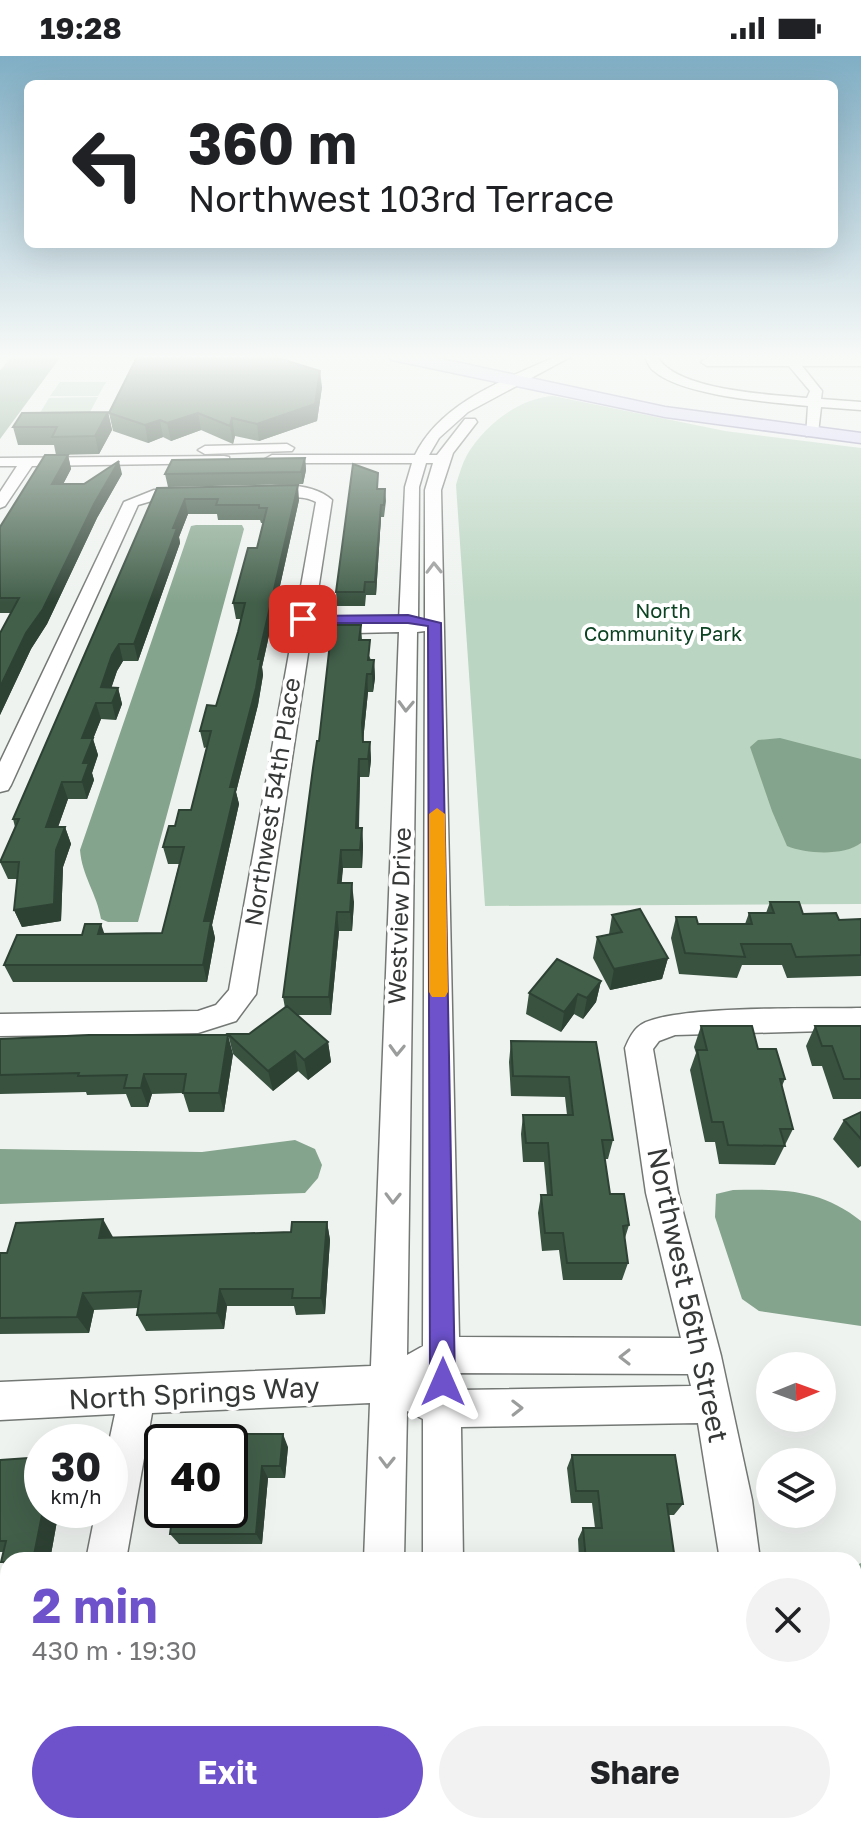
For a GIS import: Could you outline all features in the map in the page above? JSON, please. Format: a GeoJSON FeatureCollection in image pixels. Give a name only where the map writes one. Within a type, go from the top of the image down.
{"type":"FeatureCollection","features":[{"type":"Feature","properties":{"kind":"street"},"geometry":{"type":"LineString","coordinates":[[0,462],[287,453],[303,438]]}},
{"type":"Feature","properties":{"kind":"street","name":"Westview Drive"},"geometry":{"type":"LineString","coordinates":[[432,438],[419,459],[412,487],[443,1355],[443,1552]]}},
{"type":"Feature","properties":{"kind":"street","name":"Westview Drive"},"geometry":{"type":"LineString","coordinates":[[384,1552],[417,624],[433,490],[442,459],[453,438]]}},
{"type":"Feature","properties":{"kind":"street"},"geometry":{"type":"LineString","coordinates":[[190,450],[442,459]]}},
{"type":"Feature","properties":{"kind":"street"},"geometry":{"type":"LineString","coordinates":[[0,503],[27,462]]}},
{"type":"Feature","properties":{"kind":"street","name":"Northwest 54th Place"},"geometry":{"type":"LineString","coordinates":[[0,1025],[198,1022],[226,1013],[242,994],[324,500],[317,494],[244,493]]}},
{"type":"Feature","properties":{"kind":"street"},"geometry":{"type":"LineString","coordinates":[[0,785],[132,502],[141,498],[199,494]]}},
{"type":"Feature","properties":{"kind":"street"},"geometry":{"type":"LineString","coordinates":[[302,624],[417,624]]}},
{"type":"Feature","properties":{"kind":"street","name":"Northwest 56th Street"},"geometry":{"type":"LineString","coordinates":[[739,1552],[732,1500],[703,1356],[662,1193],[639,1048],[649,1033],[674,1024],[861,1019]]}},
{"type":"Feature","properties":{"kind":"street"},"geometry":{"type":"LineString","coordinates":[[389,1384],[443,1355],[703,1356]]}},
{"type":"Feature","properties":{"kind":"street"},"geometry":{"type":"LineString","coordinates":[[389,1384],[443,1409],[713,1404]]}},
{"type":"Feature","properties":{"kind":"street","name":"North Springs Way"},"geometry":{"type":"LineString","coordinates":[[0,1401],[389,1384]]}},
{"type":"Feature","properties":{"kind":"street"},"geometry":{"type":"LineString","coordinates":[[108,1552],[137,1396]]}},
{"type":"Feature","properties":{"kind":"green space","name":"North Community Park"},"geometry":{"type":"Polygon","coordinates":[[[479,438],[780,438],[861,448],[861,904],[485,906],[456,485],[479,438]]]}},
{"type":"Feature","properties":{"kind":"shaded area"},"geometry":{"type":"Polygon","coordinates":[[[242,525],[244,529],[138,922],[108,922],[101,919],[80,850],[191,526],[242,525]]]}},
{"type":"Feature","properties":{"kind":"shaded area"},"geometry":{"type":"Polygon","coordinates":[[[780,738],[861,759],[861,843],[845,850],[825,852],[787,846],[750,747],[758,740],[780,738]]]}},
{"type":"Feature","properties":{"kind":"shaded area"},"geometry":{"type":"Polygon","coordinates":[[[295,1140],[315,1149],[322,1165],[318,1178],[305,1193],[0,1204],[0,1149],[202,1152],[295,1140]]]}},
{"type":"Feature","properties":{"kind":"shaded area"},"geometry":{"type":"Polygon","coordinates":[[[733,1190],[801,1193],[846,1210],[861,1221],[861,1326],[759,1311],[742,1299],[715,1217],[716,1194],[733,1190]]]}},
{"type":"Feature","properties":{"kind":"building"},"geometry":{"type":"Polygon","coordinates":[[[45,455],[68,455],[52,484],[84,484],[119,461],[0,687],[0,633],[19,598],[0,598],[0,527],[45,455]]]}},
{"type":"Feature","properties":{"kind":"building"},"geometry":{"type":"Polygon","coordinates":[[[305,458],[301,472],[165,474],[172,460],[305,458]]]}},
{"type":"Feature","properties":{"kind":"building"},"geometry":{"type":"Polygon","coordinates":[[[353,464],[378,473],[377,489],[385,489],[375,582],[365,582],[364,592],[336,592],[353,464]]]}},
{"type":"Feature","properties":{"kind":"building"},"geometry":{"type":"Polygon","coordinates":[[[298,485],[258,659],[261,659],[256,688],[230,787],[236,787],[204,921],[211,921],[203,965],[4,965],[17,935],[82,935],[85,924],[101,924],[98,934],[162,933],[184,847],[163,847],[169,826],[175,826],[179,810],[191,810],[211,731],[200,731],[207,705],[216,706],[245,603],[233,603],[248,548],[257,548],[267,508],[259,508],[259,505],[216,505],[218,499],[185,499],[134,644],[119,644],[112,655],[101,687],[118,688],[112,703],[96,703],[82,738],[93,738],[83,763],[89,763],[82,782],[62,782],[46,827],[65,827],[56,850],[54,904],[14,910],[19,862],[0,862],[19,819],[13,819],[157,488],[298,485]]]}},
{"type":"Feature","properties":{"kind":"building"},"geometry":{"type":"Polygon","coordinates":[[[332,625],[361,625],[359,640],[370,640],[368,660],[374,660],[372,674],[367,674],[362,723],[363,742],[370,742],[368,759],[359,759],[356,828],[362,828],[360,850],[341,850],[338,883],[352,883],[350,912],[337,912],[329,997],[283,997],[319,741],[332,625]]]}},
{"type":"Feature","properties":{"kind":"building"},"geometry":{"type":"Polygon","coordinates":[[[770,902],[799,902],[803,914],[836,913],[839,920],[861,919],[861,955],[796,957],[791,944],[741,944],[745,957],[685,953],[676,917],[696,917],[698,924],[752,924],[749,913],[774,913],[770,902]]]}},
{"type":"Feature","properties":{"kind":"building"},"geometry":{"type":"Polygon","coordinates":[[[640,909],[668,958],[614,969],[597,937],[622,932],[612,915],[640,909]]]}},
{"type":"Feature","properties":{"kind":"building"},"geometry":{"type":"Polygon","coordinates":[[[557,959],[601,981],[587,998],[578,994],[564,1012],[529,993],[557,959]]]}},
{"type":"Feature","properties":{"kind":"building"},"geometry":{"type":"Polygon","coordinates":[[[287,1006],[328,1042],[304,1060],[295,1051],[268,1071],[228,1034],[249,1034],[287,1006]]]}},
{"type":"Feature","properties":{"kind":"building"},"geometry":{"type":"Polygon","coordinates":[[[701,1026],[752,1026],[758,1049],[776,1049],[785,1079],[780,1079],[793,1129],[780,1129],[785,1146],[728,1145],[723,1122],[712,1122],[697,1050],[707,1050],[701,1026]]]}},
{"type":"Feature","properties":{"kind":"building"},"geometry":{"type":"Polygon","coordinates":[[[815,1026],[861,1026],[861,1079],[844,1079],[832,1046],[822,1046],[815,1026]]]}},
{"type":"Feature","properties":{"kind":"building"},"geometry":{"type":"Polygon","coordinates":[[[89,1035],[228,1035],[219,1093],[183,1093],[186,1074],[144,1074],[141,1088],[124,1088],[127,1075],[0,1075],[0,1039],[89,1035]]]}},
{"type":"Feature","properties":{"kind":"building"},"geometry":{"type":"Polygon","coordinates":[[[511,1041],[596,1042],[613,1140],[602,1140],[610,1194],[624,1194],[629,1225],[623,1226],[628,1263],[567,1263],[563,1233],[545,1233],[541,1195],[552,1195],[548,1143],[526,1143],[523,1115],[573,1115],[569,1077],[513,1076],[511,1041]]]}},
{"type":"Feature","properties":{"kind":"building"},"geometry":{"type":"Polygon","coordinates":[[[861,1112],[861,1139],[844,1120],[861,1112]]]}},
{"type":"Feature","properties":{"kind":"building"},"geometry":{"type":"Polygon","coordinates":[[[103,1219],[99,1238],[291,1232],[292,1222],[327,1222],[321,1298],[292,1298],[293,1289],[220,1289],[217,1313],[137,1315],[141,1291],[83,1293],[77,1317],[0,1318],[0,1253],[7,1253],[16,1223],[103,1219]]]}},
{"type":"Feature","properties":{"kind":"building"},"geometry":{"type":"Polygon","coordinates":[[[248,1434],[283,1434],[280,1466],[262,1466],[256,1534],[170,1534],[171,1528],[248,1528],[248,1434]]]}},
{"type":"Feature","properties":{"kind":"building"},"geometry":{"type":"Polygon","coordinates":[[[572,1455],[675,1455],[683,1504],[667,1504],[674,1552],[585,1552],[583,1528],[602,1528],[598,1491],[576,1491],[572,1455]]]}},
{"type":"Feature","properties":{"kind":"building"},"geometry":{"type":"Polygon","coordinates":[[[24,1458],[24,1528],[39,1528],[35,1552],[3,1552],[6,1541],[0,1541],[0,1460],[24,1458]]]}},
{"type":"Feature","properties":{"kind":"slow traffic"},"geometry":{"type":"LineString","coordinates":[[437,814],[439,992]]}},
{"type":"Feature","properties":{"kind":"route"},"geometry":{"type":"LineString","coordinates":[[303,619],[408,619],[435,623],[443,1382]]}}]}
